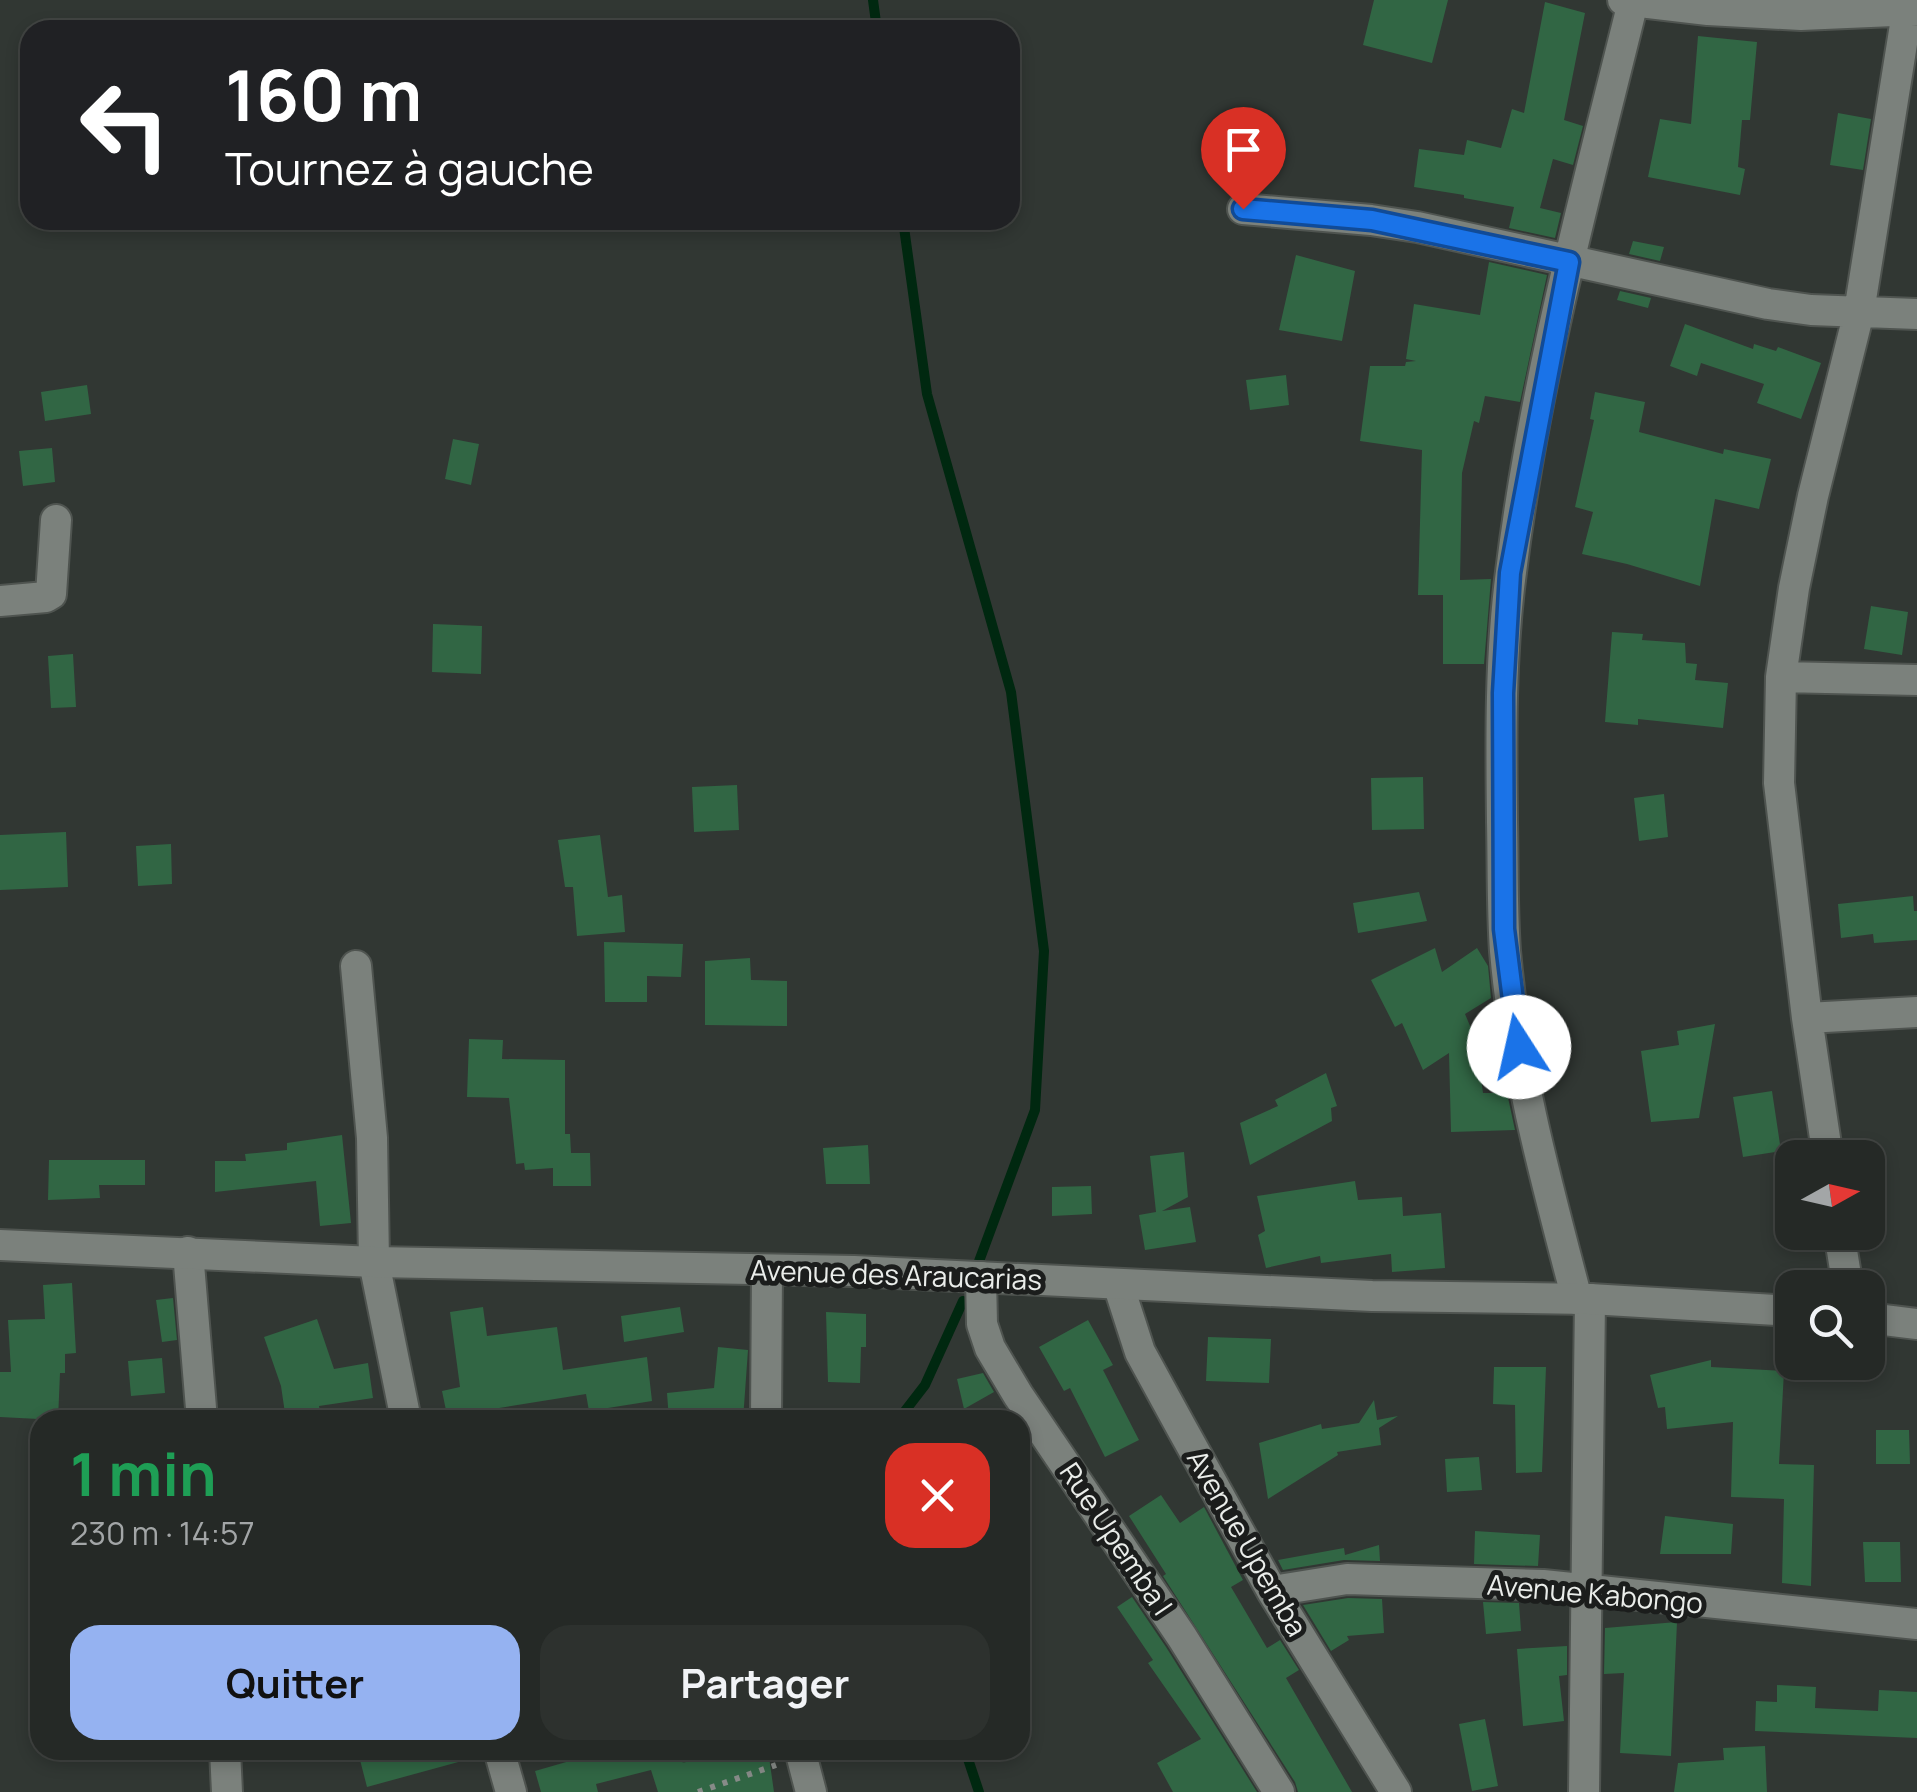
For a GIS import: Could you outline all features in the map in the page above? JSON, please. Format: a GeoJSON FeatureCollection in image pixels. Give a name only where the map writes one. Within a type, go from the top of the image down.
{"type":"FeatureCollection","features":[{"type":"Feature","properties":{"kind":"street"},"geometry":{"type":"LineString","coordinates":[[1584,1792],[1583,1299],[1530,1109],[1510,994],[1503,908],[1502,767],[1510,573],[1569,262],[1628,1],[1801,15],[1911,7],[1859,312],[1809,514],[1780,677],[1779,783],[1825,1140]]}},
{"type":"Feature","properties":{"kind":"street"},"geometry":{"type":"LineString","coordinates":[[1243,209],[1372,220],[1768,304],[1917,314]]}},
{"type":"Feature","properties":{"kind":"street"},"geometry":{"type":"LineString","coordinates":[[0,601],[51,594],[56,520]]}},
{"type":"Feature","properties":{"kind":"street"},"geometry":{"type":"LineString","coordinates":[[1780,677],[1917,680]]}},
{"type":"Feature","properties":{"kind":"street"},"geometry":{"type":"LineString","coordinates":[[356,966],[372,1138],[374,1262],[404,1410]]}},
{"type":"Feature","properties":{"kind":"street"},"geometry":{"type":"LineString","coordinates":[[1807,1018],[1917,1012]]}},
{"type":"Feature","properties":{"kind":"street","name":"Avenue des Araucarias"},"geometry":{"type":"LineString","coordinates":[[0,1246],[374,1262],[981,1277],[1372,1296],[1583,1299],[1775,1310]]}},
{"type":"Feature","properties":{"kind":"street"},"geometry":{"type":"LineString","coordinates":[[188,1252],[201,1410]]}},
{"type":"Feature","properties":{"kind":"street"},"geometry":{"type":"LineString","coordinates":[[766,1410],[767,1270]]}},
{"type":"Feature","properties":{"kind":"street","name":"Rue Upemba I"},"geometry":{"type":"LineString","coordinates":[[981,1277],[982,1324],[990,1348],[1028,1410]]}},
{"type":"Feature","properties":{"kind":"street","name":"Avenue Upemba"},"geometry":{"type":"LineString","coordinates":[[1118,1284],[1140,1352],[1272,1590],[1396,1792]]}},
{"type":"Feature","properties":{"kind":"street"},"geometry":{"type":"LineString","coordinates":[[1885,1320],[1917,1324]]}},
{"type":"Feature","properties":{"kind":"street","name":"Rue Upemba I"},"geometry":{"type":"LineString","coordinates":[[1030,1413],[1182,1636],[1279,1792]]}},
{"type":"Feature","properties":{"kind":"street","name":"Avenue Kabongo"},"geometry":{"type":"LineString","coordinates":[[1272,1590],[1347,1579],[1584,1589],[1917,1624]]}},
{"type":"Feature","properties":{"kind":"street"},"geometry":{"type":"LineString","coordinates":[[225,1760],[227,1792]]}},
{"type":"Feature","properties":{"kind":"street"},"geometry":{"type":"LineString","coordinates":[[502,1760],[510,1792]]}},
{"type":"Feature","properties":{"kind":"street"},"geometry":{"type":"LineString","coordinates":[[802,1760],[812,1792]]}},
{"type":"Feature","properties":{"kind":"path"},"geometry":{"type":"LineString","coordinates":[[698,1792],[782,1760]]}},
{"type":"Feature","properties":{"kind":"building"},"geometry":{"type":"Polygon","coordinates":[[[1374,0],[1448,0],[1432,63],[1363,45],[1374,0]]]}},
{"type":"Feature","properties":{"kind":"building"},"geometry":{"type":"Polygon","coordinates":[[[1545,2],[1585,13],[1564,120],[1583,126],[1573,165],[1553,159],[1540,208],[1561,213],[1555,238],[1509,228],[1514,207],[1414,187],[1419,149],[1464,155],[1467,140],[1501,148],[1512,109],[1524,113],[1545,2]]]}},
{"type":"Feature","properties":{"kind":"building"},"geometry":{"type":"Polygon","coordinates":[[[1698,36],[1757,42],[1750,120],[1742,120],[1738,167],[1745,169],[1740,195],[1648,177],[1660,119],[1691,124],[1698,36]]]}},
{"type":"Feature","properties":{"kind":"building"},"geometry":{"type":"Polygon","coordinates":[[[1838,113],[1871,119],[1863,170],[1830,165],[1838,113]]]}},
{"type":"Feature","properties":{"kind":"building"},"geometry":{"type":"Polygon","coordinates":[[[1633,241],[1664,247],[1660,261],[1629,254],[1633,241]]]}},
{"type":"Feature","properties":{"kind":"building"},"geometry":{"type":"Polygon","coordinates":[[[1296,255],[1355,271],[1342,341],[1279,330],[1296,255]]]}},
{"type":"Feature","properties":{"kind":"building"},"geometry":{"type":"Polygon","coordinates":[[[1489,262],[1547,275],[1520,402],[1485,396],[1479,423],[1474,421],[1462,473],[1460,580],[1491,579],[1484,664],[1443,664],[1443,595],[1418,595],[1422,450],[1360,441],[1370,366],[1405,366],[1406,362],[1416,361],[1406,359],[1414,304],[1480,315],[1489,262]]]}},
{"type":"Feature","properties":{"kind":"building"},"geometry":{"type":"Polygon","coordinates":[[[1620,291],[1651,298],[1648,308],[1617,300],[1620,291]]]}},
{"type":"Feature","properties":{"kind":"building"},"geometry":{"type":"Polygon","coordinates":[[[1685,324],[1753,349],[1754,344],[1776,351],[1778,347],[1821,363],[1801,419],[1757,403],[1764,384],[1701,363],[1697,376],[1670,366],[1685,324]]]}},
{"type":"Feature","properties":{"kind":"building"},"geometry":{"type":"Polygon","coordinates":[[[1286,375],[1289,405],[1250,410],[1246,380],[1286,375]]]}},
{"type":"Feature","properties":{"kind":"building"},"geometry":{"type":"Polygon","coordinates":[[[87,385],[91,414],[45,421],[41,392],[87,385]]]}},
{"type":"Feature","properties":{"kind":"building"},"geometry":{"type":"Polygon","coordinates":[[[1595,392],[1645,402],[1639,432],[1723,454],[1724,449],[1771,459],[1759,509],[1715,499],[1700,586],[1582,554],[1593,512],[1575,507],[1594,420],[1590,419],[1595,392]]]}},
{"type":"Feature","properties":{"kind":"building"},"geometry":{"type":"Polygon","coordinates":[[[453,439],[479,444],[471,485],[445,479],[453,439]]]}},
{"type":"Feature","properties":{"kind":"building"},"geometry":{"type":"Polygon","coordinates":[[[52,448],[55,482],[23,486],[19,451],[52,448]]]}},
{"type":"Feature","properties":{"kind":"building"},"geometry":{"type":"Polygon","coordinates":[[[1871,606],[1908,612],[1902,655],[1864,649],[1871,606]]]}},
{"type":"Feature","properties":{"kind":"building"},"geometry":{"type":"Polygon","coordinates":[[[433,624],[482,626],[481,674],[432,672],[433,624]]]}},
{"type":"Feature","properties":{"kind":"building"},"geometry":{"type":"Polygon","coordinates":[[[1612,632],[1643,634],[1642,640],[1685,643],[1686,663],[1697,664],[1695,680],[1728,683],[1723,728],[1638,719],[1638,725],[1605,722],[1612,632]]]}},
{"type":"Feature","properties":{"kind":"building"},"geometry":{"type":"Polygon","coordinates":[[[73,654],[76,707],[51,708],[48,656],[73,654]]]}},
{"type":"Feature","properties":{"kind":"building"},"geometry":{"type":"Polygon","coordinates":[[[1423,777],[1424,829],[1372,830],[1371,778],[1423,777]]]}},
{"type":"Feature","properties":{"kind":"building"},"geometry":{"type":"Polygon","coordinates":[[[737,785],[739,830],[694,832],[692,787],[737,785]]]}},
{"type":"Feature","properties":{"kind":"building"},"geometry":{"type":"Polygon","coordinates":[[[1664,794],[1668,837],[1639,841],[1634,798],[1664,794]]]}},
{"type":"Feature","properties":{"kind":"building"},"geometry":{"type":"Polygon","coordinates":[[[66,832],[68,887],[0,890],[0,835],[66,832]]]}},
{"type":"Feature","properties":{"kind":"building"},"geometry":{"type":"Polygon","coordinates":[[[600,835],[608,897],[622,895],[625,932],[577,936],[573,887],[565,887],[558,840],[600,835]]]}},
{"type":"Feature","properties":{"kind":"building"},"geometry":{"type":"Polygon","coordinates":[[[171,844],[172,884],[138,886],[136,846],[171,844]]]}},
{"type":"Feature","properties":{"kind":"building"},"geometry":{"type":"Polygon","coordinates":[[[1419,892],[1427,921],[1358,933],[1353,903],[1419,892]]]}},
{"type":"Feature","properties":{"kind":"building"},"geometry":{"type":"Polygon","coordinates":[[[1913,896],[1917,940],[1874,943],[1873,934],[1841,938],[1838,904],[1913,896]]]}},
{"type":"Feature","properties":{"kind":"building"},"geometry":{"type":"Polygon","coordinates":[[[604,942],[683,944],[681,977],[647,976],[647,1002],[605,1002],[604,942]]]}},
{"type":"Feature","properties":{"kind":"building"},"geometry":{"type":"Polygon","coordinates":[[[1435,948],[1442,972],[1477,948],[1488,966],[1491,998],[1465,1014],[1476,1040],[1483,1093],[1507,1093],[1515,1130],[1451,1132],[1449,1053],[1423,1070],[1402,1023],[1395,1027],[1371,980],[1435,948]]]}},
{"type":"Feature","properties":{"kind":"building"},"geometry":{"type":"Polygon","coordinates":[[[750,958],[751,980],[787,981],[787,1026],[705,1025],[705,961],[750,958]]]}},
{"type":"Feature","properties":{"kind":"building"},"geometry":{"type":"Polygon","coordinates":[[[1715,1024],[1699,1118],[1651,1122],[1641,1051],[1679,1045],[1677,1031],[1715,1024]]]}},
{"type":"Feature","properties":{"kind":"building"},"geometry":{"type":"Polygon","coordinates":[[[469,1039],[503,1040],[502,1059],[565,1060],[565,1134],[570,1134],[571,1153],[590,1153],[591,1186],[553,1186],[553,1168],[525,1170],[524,1163],[516,1164],[509,1098],[467,1097],[469,1039]]]}},
{"type":"Feature","properties":{"kind":"building"},"geometry":{"type":"Polygon","coordinates":[[[1326,1073],[1337,1106],[1331,1108],[1332,1121],[1250,1165],[1240,1123],[1278,1106],[1275,1100],[1326,1073]]]}},
{"type":"Feature","properties":{"kind":"building"},"geometry":{"type":"Polygon","coordinates":[[[1772,1091],[1779,1140],[1775,1140],[1775,1152],[1743,1157],[1733,1097],[1772,1091]]]}},
{"type":"Feature","properties":{"kind":"building"},"geometry":{"type":"Polygon","coordinates":[[[342,1135],[351,1223],[320,1226],[316,1181],[215,1192],[215,1161],[246,1161],[245,1154],[287,1150],[287,1143],[342,1135]]]}},
{"type":"Feature","properties":{"kind":"building"},"geometry":{"type":"Polygon","coordinates":[[[868,1145],[870,1184],[826,1184],[823,1148],[868,1145]]]}},
{"type":"Feature","properties":{"kind":"building"},"geometry":{"type":"Polygon","coordinates":[[[1184,1152],[1188,1197],[1162,1211],[1190,1207],[1196,1242],[1145,1250],[1139,1215],[1156,1212],[1150,1156],[1184,1152]]]}},
{"type":"Feature","properties":{"kind":"building"},"geometry":{"type":"Polygon","coordinates":[[[49,1160],[145,1160],[145,1185],[99,1185],[100,1198],[48,1200],[49,1160]]]}},
{"type":"Feature","properties":{"kind":"building"},"geometry":{"type":"Polygon","coordinates":[[[1355,1181],[1358,1200],[1402,1197],[1403,1216],[1441,1213],[1445,1268],[1392,1272],[1391,1254],[1321,1263],[1320,1256],[1266,1268],[1258,1235],[1265,1231],[1257,1196],[1355,1181]]]}},
{"type":"Feature","properties":{"kind":"building"},"geometry":{"type":"Polygon","coordinates":[[[1091,1186],[1092,1214],[1052,1216],[1052,1187],[1091,1186]]]}},
{"type":"Feature","properties":{"kind":"building"},"geometry":{"type":"Polygon","coordinates":[[[72,1283],[76,1353],[65,1354],[58,1410],[30,1410],[30,1419],[0,1417],[0,1372],[11,1372],[8,1320],[45,1319],[43,1285],[72,1283]]]}},
{"type":"Feature","properties":{"kind":"building"},"geometry":{"type":"Polygon","coordinates":[[[173,1298],[177,1340],[162,1342],[156,1300],[173,1298]]]}},
{"type":"Feature","properties":{"kind":"building"},"geometry":{"type":"Polygon","coordinates":[[[483,1307],[487,1336],[557,1327],[563,1370],[647,1357],[652,1401],[589,1410],[586,1394],[493,1410],[446,1410],[442,1391],[460,1387],[450,1312],[483,1307]]]}},
{"type":"Feature","properties":{"kind":"building"},"geometry":{"type":"Polygon","coordinates":[[[680,1307],[684,1332],[624,1342],[621,1316],[680,1307]]]}},
{"type":"Feature","properties":{"kind":"building"},"geometry":{"type":"Polygon","coordinates":[[[826,1312],[866,1314],[860,1383],[828,1382],[826,1312]]]}},
{"type":"Feature","properties":{"kind":"building"},"geometry":{"type":"Polygon","coordinates":[[[317,1319],[334,1369],[368,1363],[373,1398],[319,1406],[320,1410],[285,1410],[281,1386],[264,1337],[317,1319]]]}},
{"type":"Feature","properties":{"kind":"building"},"geometry":{"type":"Polygon","coordinates":[[[1088,1320],[1113,1365],[1103,1370],[1139,1440],[1105,1457],[1070,1388],[1064,1391],[1039,1347],[1088,1320]]]}},
{"type":"Feature","properties":{"kind":"building"},"geometry":{"type":"Polygon","coordinates":[[[1208,1337],[1271,1339],[1269,1383],[1206,1381],[1208,1337]]]}},
{"type":"Feature","properties":{"kind":"building"},"geometry":{"type":"Polygon","coordinates":[[[718,1347],[748,1350],[744,1410],[668,1410],[667,1393],[714,1388],[718,1347]]]}},
{"type":"Feature","properties":{"kind":"building"},"geometry":{"type":"Polygon","coordinates":[[[162,1358],[165,1393],[131,1396],[128,1361],[162,1358]]]}},
{"type":"Feature","properties":{"kind":"building"},"geometry":{"type":"Polygon","coordinates":[[[1711,1360],[1711,1367],[1775,1371],[1775,1380],[1784,1380],[1779,1464],[1814,1465],[1811,1586],[1782,1583],[1784,1499],[1731,1497],[1733,1422],[1667,1429],[1665,1407],[1658,1408],[1650,1375],[1711,1360]]]}},
{"type":"Feature","properties":{"kind":"building"},"geometry":{"type":"Polygon","coordinates":[[[1494,1367],[1546,1367],[1542,1472],[1516,1473],[1515,1405],[1493,1404],[1494,1367]]]}},
{"type":"Feature","properties":{"kind":"building"},"geometry":{"type":"Polygon","coordinates":[[[983,1373],[994,1392],[964,1409],[957,1379],[983,1373]]]}},
{"type":"Feature","properties":{"kind":"building"},"geometry":{"type":"Polygon","coordinates":[[[1374,1400],[1377,1420],[1398,1416],[1379,1428],[1381,1445],[1337,1452],[1338,1455],[1268,1499],[1259,1443],[1321,1424],[1322,1429],[1359,1423],[1374,1400]]]}},
{"type":"Feature","properties":{"kind":"building"},"geometry":{"type":"Polygon","coordinates":[[[1876,1430],[1909,1430],[1910,1464],[1876,1464],[1876,1430]]]}},
{"type":"Feature","properties":{"kind":"building"},"geometry":{"type":"Polygon","coordinates":[[[1479,1457],[1482,1490],[1447,1492],[1445,1459],[1479,1457]]]}},
{"type":"Feature","properties":{"kind":"building"},"geometry":{"type":"Polygon","coordinates":[[[1161,1495],[1180,1523],[1204,1507],[1243,1580],[1231,1587],[1267,1648],[1280,1640],[1299,1670],[1286,1678],[1352,1792],[1298,1792],[1129,1516],[1161,1495]]]}},
{"type":"Feature","properties":{"kind":"building"},"geometry":{"type":"Polygon","coordinates":[[[1665,1516],[1733,1524],[1731,1554],[1660,1554],[1665,1516]]]}},
{"type":"Feature","properties":{"kind":"building"},"geometry":{"type":"Polygon","coordinates":[[[1475,1531],[1540,1535],[1538,1566],[1474,1564],[1475,1531]]]}},
{"type":"Feature","properties":{"kind":"building"},"geometry":{"type":"Polygon","coordinates":[[[1863,1542],[1900,1542],[1901,1582],[1865,1582],[1863,1542]]]}},
{"type":"Feature","properties":{"kind":"building"},"geometry":{"type":"Polygon","coordinates":[[[1379,1545],[1380,1561],[1344,1560],[1283,1570],[1278,1560],[1344,1548],[1345,1555],[1379,1545]]]}},
{"type":"Feature","properties":{"kind":"building"},"geometry":{"type":"Polygon","coordinates":[[[1132,1597],[1257,1792],[1173,1792],[1157,1763],[1201,1739],[1148,1663],[1153,1660],[1117,1607],[1132,1597]]]}},
{"type":"Feature","properties":{"kind":"building"},"geometry":{"type":"Polygon","coordinates":[[[1348,1598],[1382,1599],[1384,1633],[1347,1636],[1349,1640],[1331,1651],[1303,1605],[1348,1598]]]}},
{"type":"Feature","properties":{"kind":"building"},"geometry":{"type":"Polygon","coordinates":[[[1483,1602],[1519,1603],[1521,1631],[1486,1634],[1483,1602]]]}},
{"type":"Feature","properties":{"kind":"building"},"geometry":{"type":"Polygon","coordinates":[[[1677,1622],[1671,1756],[1620,1753],[1624,1673],[1604,1674],[1605,1628],[1677,1622]]]}},
{"type":"Feature","properties":{"kind":"building"},"geometry":{"type":"Polygon","coordinates":[[[1567,1646],[1567,1675],[1559,1676],[1564,1721],[1523,1726],[1517,1649],[1567,1646]]]}},
{"type":"Feature","properties":{"kind":"building"},"geometry":{"type":"Polygon","coordinates":[[[1777,1685],[1816,1687],[1815,1708],[1878,1711],[1879,1690],[1917,1692],[1917,1738],[1755,1731],[1756,1701],[1777,1702],[1777,1685]]]}},
{"type":"Feature","properties":{"kind":"building"},"geometry":{"type":"Polygon","coordinates":[[[1485,1719],[1498,1786],[1472,1791],[1459,1724],[1485,1719]]]}},
{"type":"Feature","properties":{"kind":"building"},"geometry":{"type":"Polygon","coordinates":[[[1765,1746],[1767,1792],[1674,1792],[1678,1763],[1724,1760],[1723,1748],[1765,1746]]]}},
{"type":"Feature","properties":{"kind":"building"},"geometry":{"type":"Polygon","coordinates":[[[360,1760],[466,1760],[367,1787],[360,1760]]]}},
{"type":"Feature","properties":{"kind":"building"},"geometry":{"type":"Polygon","coordinates":[[[573,1760],[769,1760],[774,1792],[658,1792],[651,1770],[596,1784],[598,1792],[541,1792],[535,1771],[573,1760]]]}},
{"type":"Feature","properties":{"kind":"waterway"},"geometry":{"type":"LineString","coordinates":[[873,0],[876,20]]}},
{"type":"Feature","properties":{"kind":"waterway"},"geometry":{"type":"LineString","coordinates":[[904,230],[927,394],[1011,692],[1044,951],[1035,1110],[978,1264]]}},
{"type":"Feature","properties":{"kind":"waterway"},"geometry":{"type":"LineString","coordinates":[[906,1410],[925,1385],[963,1301]]}},
{"type":"Feature","properties":{"kind":"waterway"},"geometry":{"type":"LineString","coordinates":[[968,1760],[979,1792]]}},
{"type":"Feature","properties":{"kind":"route"},"geometry":{"type":"LineString","coordinates":[[1243,209],[1417,227],[1569,262],[1510,573],[1503,693],[1504,929],[1519,1047]]}}]}
